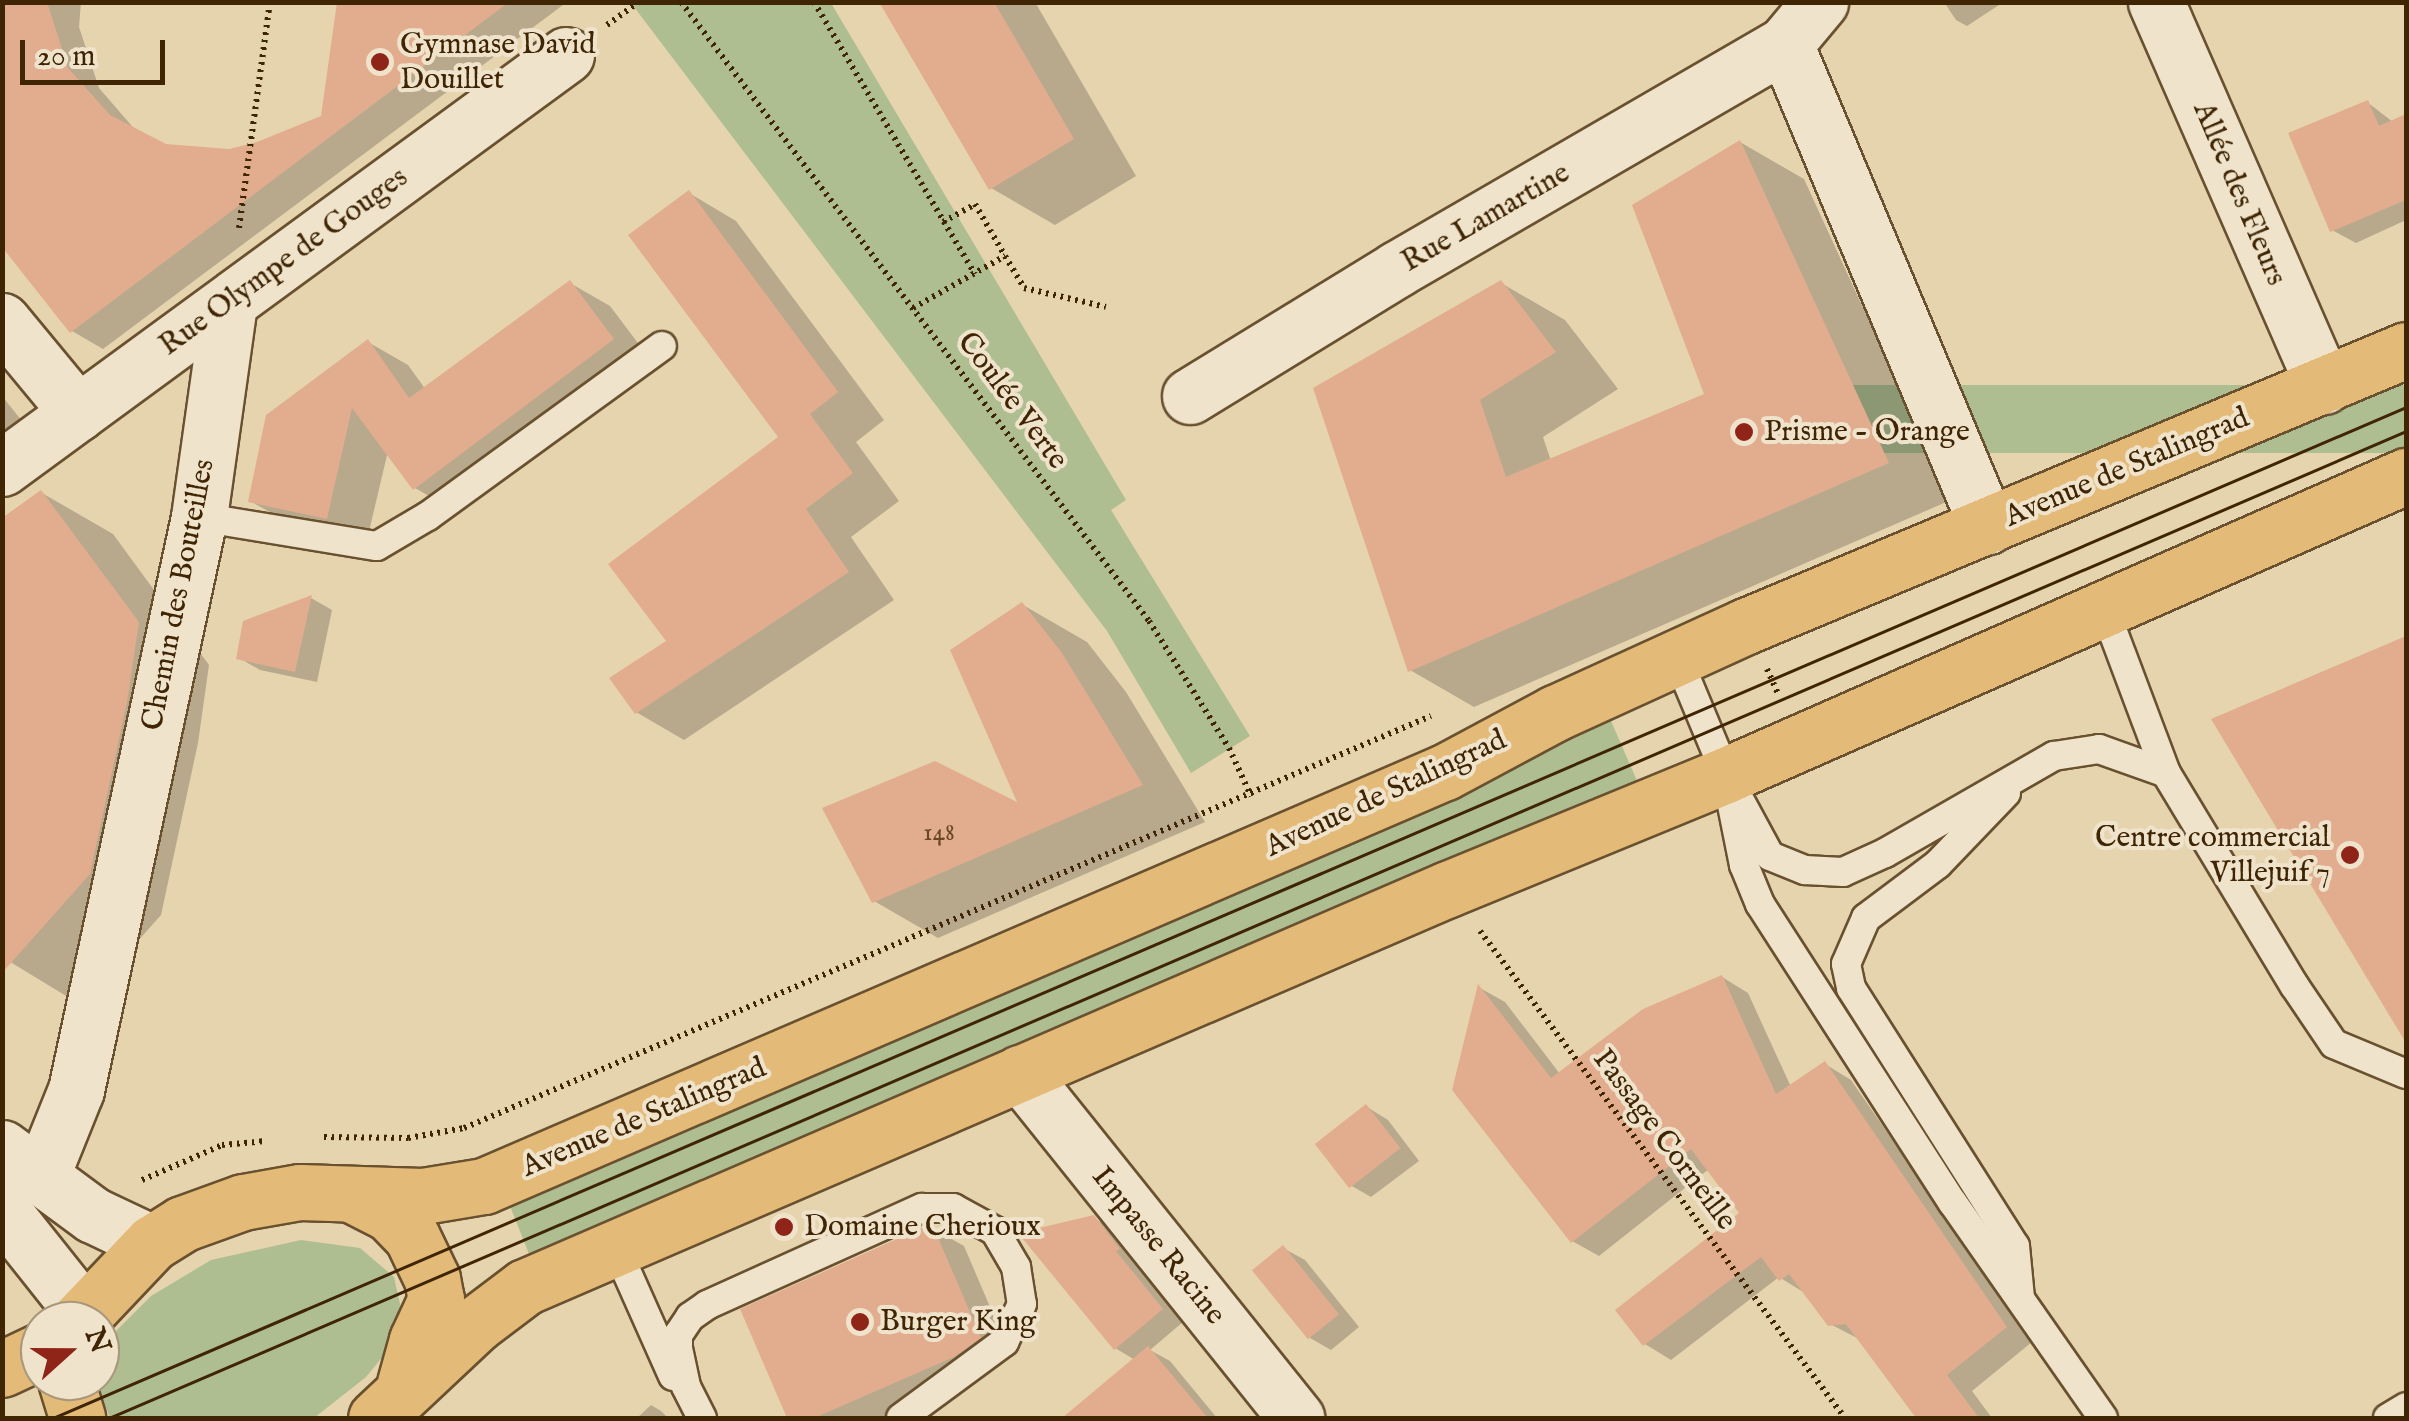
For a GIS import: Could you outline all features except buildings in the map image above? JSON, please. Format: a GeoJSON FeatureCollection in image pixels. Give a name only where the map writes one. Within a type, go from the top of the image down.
{"type":"FeatureCollection","features":[{"type":"Feature","properties":{"kind":"main road","name":"Avenue de Stalingrad"},"geometry":{"type":"LineString","coordinates":[[96,1301],[152,1243],[182,1224],[243,1202],[300,1192],[423,1196],[484,1186],[1446,772],[1555,714],[1676,657],[2406,350]]}},
{"type":"Feature","properties":{"kind":"main road"},"geometry":{"type":"LineString","coordinates":[[394,1407],[476,1324],[525,1287],[1448,889],[1726,774],[2406,476]]}},
{"type":"Feature","properties":{"kind":"main road"},"geometry":{"type":"LineString","coordinates":[[355,1196],[389,1213],[412,1237],[432,1279],[436,1299],[394,1407]]}},
{"type":"Feature","properties":{"kind":"street","name":"Rue Lamartine"},"geometry":{"type":"LineString","coordinates":[[1190,396],[1396,269],[1785,44],[1820,2]]}},
{"type":"Feature","properties":{"kind":"street","name":"Allée des Fleurs"},"geometry":{"type":"LineString","coordinates":[[2156,2],[2324,386]]}},
{"type":"Feature","properties":{"kind":"street"},"geometry":{"type":"LineString","coordinates":[[1785,44],[1987,526]]}},
{"type":"Feature","properties":{"kind":"street","name":"Rue Olympe de Gouges"},"geometry":{"type":"LineString","coordinates":[[2,468],[566,56]]}},
{"type":"Feature","properties":{"kind":"street","name":"Chemin des Bouteilles"},"geometry":{"type":"LineString","coordinates":[[15,1178],[76,1090],[198,517],[228,303]]}},
{"type":"Feature","properties":{"kind":"street"},"geometry":{"type":"LineString","coordinates":[[2,321],[78,413]]}},
{"type":"Feature","properties":{"kind":"street","name":"Impasse Racine"},"geometry":{"type":"LineString","coordinates":[[1020,1073],[1296,1418]]}},
{"type":"Feature","properties":{"kind":"street"},"geometry":{"type":"LineString","coordinates":[[15,1178],[152,1243]]}},
{"type":"Feature","properties":{"kind":"street"},"geometry":{"type":"LineString","coordinates":[[15,1178],[73,1301]]}},
{"type":"Feature","properties":{"kind":"lane"},"geometry":{"type":"LineString","coordinates":[[198,517],[378,546],[428,516],[662,346]]}},
{"type":"Feature","properties":{"kind":"lane"},"geometry":{"type":"LineString","coordinates":[[2104,608],[2166,773],[2334,1044],[2406,1074]]}},
{"type":"Feature","properties":{"kind":"lane"},"geometry":{"type":"LineString","coordinates":[[1676,657],[1726,774],[1770,856],[1806,870],[1842,872],[2054,756],[2100,750],[2166,773]]}},
{"type":"Feature","properties":{"kind":"lane"},"geometry":{"type":"LineString","coordinates":[[1726,774],[1744,865],[1760,904],[2102,1418]]}},
{"type":"Feature","properties":{"kind":"lane"},"geometry":{"type":"LineString","coordinates":[[2021,1300],[2015,1246],[1850,988],[1846,964],[1866,918],[1938,864],[2024,774]]}},
{"type":"Feature","properties":{"kind":"lane"},"geometry":{"type":"LineString","coordinates":[[702,1418],[686,1386],[678,1335],[690,1318],[707,1305],[922,1208],[953,1208],[995,1232],[1016,1267],[1022,1304],[1004,1342],[901,1418]]}},
{"type":"Feature","properties":{"kind":"lane"},"geometry":{"type":"LineString","coordinates":[[616,1248],[670,1373],[686,1386]]}},
{"type":"Feature","properties":{"kind":"lane"},"geometry":{"type":"LineString","coordinates":[[2388,1418],[2406,1407]]}},
{"type":"Feature","properties":{"kind":"path"},"geometry":{"type":"LineString","coordinates":[[228,303],[270,2]]}},
{"type":"Feature","properties":{"kind":"path","name":"Coulée Verte"},"geometry":{"type":"LineString","coordinates":[[681,2],[1149,622],[1229,748],[1273,848]]}},
{"type":"Feature","properties":{"kind":"path"},"geometry":{"type":"LineString","coordinates":[[814,2],[975,274]]}},
{"type":"Feature","properties":{"kind":"path"},"geometry":{"type":"LineString","coordinates":[[944,222],[976,204],[1024,288],[1106,307]]}},
{"type":"Feature","properties":{"kind":"path"},"geometry":{"type":"LineString","coordinates":[[913,308],[1005,256]]}},
{"type":"Feature","properties":{"kind":"path"},"geometry":{"type":"LineString","coordinates":[[316,1137],[408,1138],[464,1128],[1450,708]]}},
{"type":"Feature","properties":{"kind":"path","name":"Passage Corneille"},"geometry":{"type":"LineString","coordinates":[[1448,889],[1845,1418]]}},
{"type":"Feature","properties":{"kind":"path"},"geometry":{"type":"LineString","coordinates":[[126,1190],[156,1170],[222,1144],[279,1140]]}},
{"type":"Feature","properties":{"kind":"green space"},"geometry":{"type":"Polygon","coordinates":[[[631,3],[831,3],[1126,500],[1111,510],[1250,736],[1191,773],[1107,631],[631,3]]]}},
{"type":"Feature","properties":{"kind":"green space"},"geometry":{"type":"Polygon","coordinates":[[[1724,385],[2406,385],[2406,453],[1724,453],[1724,385]]]}},
{"type":"Feature","properties":{"kind":"green space"},"geometry":{"type":"Polygon","coordinates":[[[1608,714],[1638,783],[531,1259],[508,1201],[1608,714]]]}},
{"type":"Feature","properties":{"kind":"green space"},"geometry":{"type":"Polygon","coordinates":[[[301,1240],[360,1248],[394,1277],[402,1313],[389,1349],[366,1377],[314,1418],[110,1418],[103,1401],[120,1401],[120,1327],[151,1296],[211,1260],[301,1240]]]}},
{"type":"Feature","properties":{"kind":"tram line"},"geometry":{"type":"LineString","coordinates":[[53,1418],[2406,407]]}},
{"type":"Feature","properties":{"kind":"tram line"},"geometry":{"type":"LineString","coordinates":[[109,1418],[2406,431]]}},
{"type":"Feature","properties":{"kind":"place","name":"Gymnase David Douillet"},"geometry":{"type":"Point","coordinates":[380,62]}},
{"type":"Feature","properties":{"kind":"place","name":"Prisme - Orange"},"geometry":{"type":"Point","coordinates":[1744,432]}},
{"type":"Feature","properties":{"kind":"place","name":"Centre commercial Villejuif 7"},"geometry":{"type":"Point","coordinates":[2350,855]}},
{"type":"Feature","properties":{"kind":"place","name":"Domaine Cherioux"},"geometry":{"type":"Point","coordinates":[784,1227]}},
{"type":"Feature","properties":{"kind":"place","name":"Burger King"},"geometry":{"type":"Point","coordinates":[860,1322]}}]}
